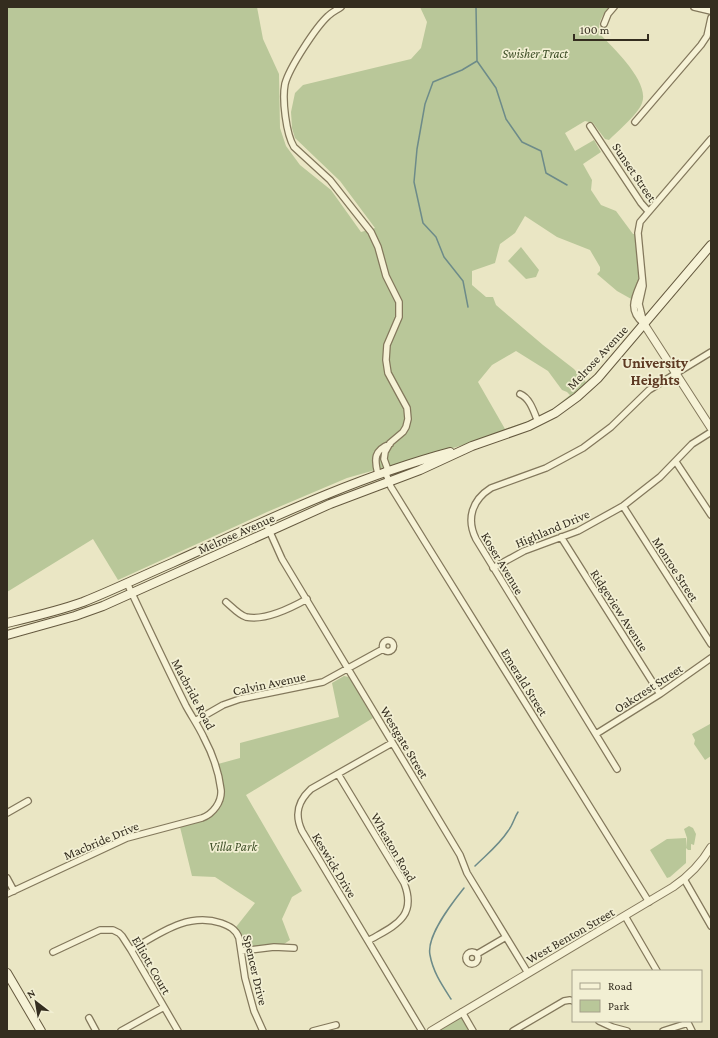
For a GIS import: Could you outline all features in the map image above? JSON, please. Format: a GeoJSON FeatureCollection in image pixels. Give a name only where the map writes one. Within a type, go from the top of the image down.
{"type":"FeatureCollection","features":[{"type":"Feature","properties":{"kind":"main road","name":"Melrose Avenue"},"geometry":{"type":"LineString","coordinates":[[7,635],[75,616],[103,606],[330,504],[420,470],[472,446],[538,422],[555,413],[585,391],[711,245]]}},
{"type":"Feature","properties":{"kind":"main road","name":"Melrose Avenue"},"geometry":{"type":"LineString","coordinates":[[7,623],[82,602],[304,504],[384,472],[421,459],[472,446]]}},
{"type":"Feature","properties":{"kind":"main road"},"geometry":{"type":"LineString","coordinates":[[7,973],[41,1031]]}},
{"type":"Feature","properties":{"kind":"street"},"geometry":{"type":"LineString","coordinates":[[341,7],[323,22],[298,57],[290,72],[285,84],[284,95],[286,126],[290,141],[294,147],[330,180],[371,232],[378,247],[385,272],[399,302],[399,317],[388,345],[386,360],[388,373],[407,408],[408,419],[403,432],[386,448],[384,455],[384,472]]}},
{"type":"Feature","properties":{"kind":"street"},"geometry":{"type":"LineString","coordinates":[[604,24],[608,14],[614,7]]}},
{"type":"Feature","properties":{"kind":"street"},"geometry":{"type":"LineString","coordinates":[[694,7],[711,11]]}},
{"type":"Feature","properties":{"kind":"street"},"geometry":{"type":"LineString","coordinates":[[635,122],[701,45],[707,36],[711,18]]}},
{"type":"Feature","properties":{"kind":"street","name":"Sunset Street"},"geometry":{"type":"LineString","coordinates":[[590,126],[648,212],[640,222],[638,229],[642,280],[642,290],[639,304],[644,324],[711,428]]}},
{"type":"Feature","properties":{"kind":"street"},"geometry":{"type":"LineString","coordinates":[[648,212],[711,138]]}},
{"type":"Feature","properties":{"kind":"street","name":"Koser Avenue"},"geometry":{"type":"LineString","coordinates":[[617,769],[476,539],[471,527],[473,508],[481,496],[491,488],[556,464],[582,448],[611,427],[649,390],[711,352]]}},
{"type":"Feature","properties":{"kind":"street"},"geometry":{"type":"LineString","coordinates":[[520,394],[526,398],[538,422]]}},
{"type":"Feature","properties":{"kind":"street","name":"Highland Drive"},"geometry":{"type":"LineString","coordinates":[[493,568],[524,551],[560,538],[590,524],[623,506],[652,484],[676,462],[692,444],[711,432]]}},
{"type":"Feature","properties":{"kind":"street"},"geometry":{"type":"LineString","coordinates":[[384,472],[375,461],[376,455],[379,449],[390,443]]}},
{"type":"Feature","properties":{"kind":"street"},"geometry":{"type":"LineString","coordinates":[[676,462],[711,515]]}},
{"type":"Feature","properties":{"kind":"street","name":"Emerald Street"},"geometry":{"type":"LineString","coordinates":[[384,472],[425,542],[649,902]]}},
{"type":"Feature","properties":{"kind":"street","name":"Monroe Street"},"geometry":{"type":"LineString","coordinates":[[623,506],[711,644]]}},
{"type":"Feature","properties":{"kind":"street","name":"Westgate Street"},"geometry":{"type":"LineString","coordinates":[[265,521],[282,559],[460,856],[468,873],[528,973]]}},
{"type":"Feature","properties":{"kind":"street","name":"Ridgeview Avenue"},"geometry":{"type":"LineString","coordinates":[[560,538],[660,694]]}},
{"type":"Feature","properties":{"kind":"street","name":"Macbride Road"},"geometry":{"type":"LineString","coordinates":[[128,583],[168,669],[205,738],[212,755],[221,791],[219,803],[208,816]]}},
{"type":"Feature","properties":{"kind":"street"},"geometry":{"type":"LineString","coordinates":[[226,602],[246,617],[253,617],[264,616],[282,611],[306,599]]}},
{"type":"Feature","properties":{"kind":"street","name":"Calvin Avenue"},"geometry":{"type":"LineString","coordinates":[[195,721],[229,703],[259,695],[315,685],[331,679],[383,649]]}},
{"type":"Feature","properties":{"kind":"street","name":"Oakcrest Street"},"geometry":{"type":"LineString","coordinates":[[596,734],[660,694],[711,658]]}},
{"type":"Feature","properties":{"kind":"street","name":"Keswick Drive"},"geometry":{"type":"LineString","coordinates":[[392,742],[311,789],[299,805],[298,820],[302,831],[422,1031]]}},
{"type":"Feature","properties":{"kind":"street","name":"Wheaton Road"},"geometry":{"type":"LineString","coordinates":[[338,774],[408,892],[408,906],[402,918],[390,928],[368,941]]}},
{"type":"Feature","properties":{"kind":"street"},"geometry":{"type":"LineString","coordinates":[[7,813],[28,801]]}},
{"type":"Feature","properties":{"kind":"street","name":"Macbride Drive"},"geometry":{"type":"LineString","coordinates":[[7,894],[127,838],[208,816]]}},
{"type":"Feature","properties":{"kind":"street","name":"West Benton Street"},"geometry":{"type":"LineString","coordinates":[[431,1031],[649,902],[684,879],[699,866],[711,847]]}},
{"type":"Feature","properties":{"kind":"street"},"geometry":{"type":"LineString","coordinates":[[7,878],[14,891]]}},
{"type":"Feature","properties":{"kind":"street"},"geometry":{"type":"LineString","coordinates":[[684,879],[711,926]]}},
{"type":"Feature","properties":{"kind":"street"},"geometry":{"type":"LineString","coordinates":[[625,916],[656,970]]}},
{"type":"Feature","properties":{"kind":"street","name":"Spencer Drive"},"geometry":{"type":"LineString","coordinates":[[131,950],[182,922],[199,920],[217,922],[233,928],[237,933],[245,978],[251,1000],[263,1031]]}},
{"type":"Feature","properties":{"kind":"street","name":"Elliott Court"},"geometry":{"type":"LineString","coordinates":[[53,952],[95,932],[106,929],[119,933],[131,950],[178,1031]]}},
{"type":"Feature","properties":{"kind":"street"},"geometry":{"type":"LineString","coordinates":[[477,954],[506,937]]}},
{"type":"Feature","properties":{"kind":"street"},"geometry":{"type":"LineString","coordinates":[[241,951],[294,948]]}},
{"type":"Feature","properties":{"kind":"street"},"geometry":{"type":"LineString","coordinates":[[513,1031],[564,1001],[572,1001]]}},
{"type":"Feature","properties":{"kind":"street"},"geometry":{"type":"LineString","coordinates":[[121,1031],[164,1007]]}},
{"type":"Feature","properties":{"kind":"street"},"geometry":{"type":"LineString","coordinates":[[462,1012],[473,1031]]}},
{"type":"Feature","properties":{"kind":"street"},"geometry":{"type":"LineString","coordinates":[[89,1018],[96,1031]]}},
{"type":"Feature","properties":{"kind":"street"},"geometry":{"type":"LineString","coordinates":[[601,1022],[627,1031]]}},
{"type":"Feature","properties":{"kind":"street"},"geometry":{"type":"LineString","coordinates":[[663,1031],[687,1022],[692,1031]]}},
{"type":"Feature","properties":{"kind":"street"},"geometry":{"type":"LineString","coordinates":[[313,1031],[336,1025]]}},
{"type":"Feature","properties":{"kind":"green space","name":"Swisher Tract"},"geometry":{"type":"Polygon","coordinates":[[[7,7],[257,7],[263,39],[279,74],[280,128],[286,146],[300,165],[331,190],[361,232],[375,228],[340,181],[295,138],[292,128],[291,112],[295,93],[303,85],[411,59],[421,48],[427,22],[420,7],[609,7],[604,13],[599,26],[600,34],[622,57],[636,76],[641,85],[643,95],[642,103],[632,117],[609,140],[605,139],[593,123],[585,121],[565,133],[575,151],[594,140],[601,152],[583,164],[592,180],[591,190],[601,205],[616,211],[633,234],[635,234],[639,276],[638,285],[633,300],[617,291],[597,274],[600,271],[600,267],[590,250],[557,237],[525,216],[515,233],[500,244],[495,263],[472,271],[472,285],[486,297],[493,297],[496,305],[574,369],[586,382],[590,377],[589,381],[557,408],[541,416],[570,395],[562,390],[548,371],[516,351],[492,365],[478,382],[505,429],[531,421],[474,442],[347,478],[267,512],[118,580],[93,539],[7,592],[7,7]]]}},
{"type":"Feature","properties":{"kind":"green space"},"geometry":{"type":"Polygon","coordinates":[[[521,247],[539,270],[536,277],[526,279],[508,261],[521,247]]]}},
{"type":"Feature","properties":{"kind":"green space","name":"Villa Park"},"geometry":{"type":"Polygon","coordinates":[[[344,676],[349,677],[373,718],[246,795],[302,891],[292,897],[282,919],[290,940],[284,944],[246,947],[236,927],[255,903],[215,877],[192,876],[180,827],[204,820],[217,812],[224,798],[224,788],[218,764],[240,758],[240,743],[339,717],[332,683],[344,676]]]}},
{"type":"Feature","properties":{"kind":"green space"},"geometry":{"type":"Polygon","coordinates":[[[710,724],[711,756],[705,760],[694,744],[695,740],[692,734],[710,724]]]}},
{"type":"Feature","properties":{"kind":"green space"},"geometry":{"type":"Polygon","coordinates":[[[689,826],[693,828],[696,834],[694,845],[691,844],[691,850],[686,848],[687,838],[684,829],[689,826]]]}},
{"type":"Feature","properties":{"kind":"green space"},"geometry":{"type":"Polygon","coordinates":[[[686,838],[686,863],[667,878],[650,850],[667,839],[686,838]]]}},
{"type":"Feature","properties":{"kind":"green space"},"geometry":{"type":"Polygon","coordinates":[[[464,1015],[473,1031],[437,1031],[464,1015]]]}},
{"type":"Feature","properties":{"kind":"waterway"},"geometry":{"type":"LineString","coordinates":[[468,307],[463,281],[444,257],[436,237],[423,223],[414,182],[417,149],[425,104],[433,82],[462,70],[477,61],[476,7]]}},
{"type":"Feature","properties":{"kind":"waterway"},"geometry":{"type":"LineString","coordinates":[[477,61],[496,88],[506,119],[522,142],[541,151],[546,173],[567,185]]}},
{"type":"Feature","properties":{"kind":"waterway"},"geometry":{"type":"LineString","coordinates":[[475,866],[497,845],[511,826],[518,812]]}},
{"type":"Feature","properties":{"kind":"waterway"},"geometry":{"type":"LineString","coordinates":[[451,999],[433,967],[430,947],[436,929],[441,920],[464,888]]}},
{"type":"Feature","properties":{"kind":"district","name":"University Heights"},"geometry":{"type":"Point","coordinates":[655,372]}}]}
